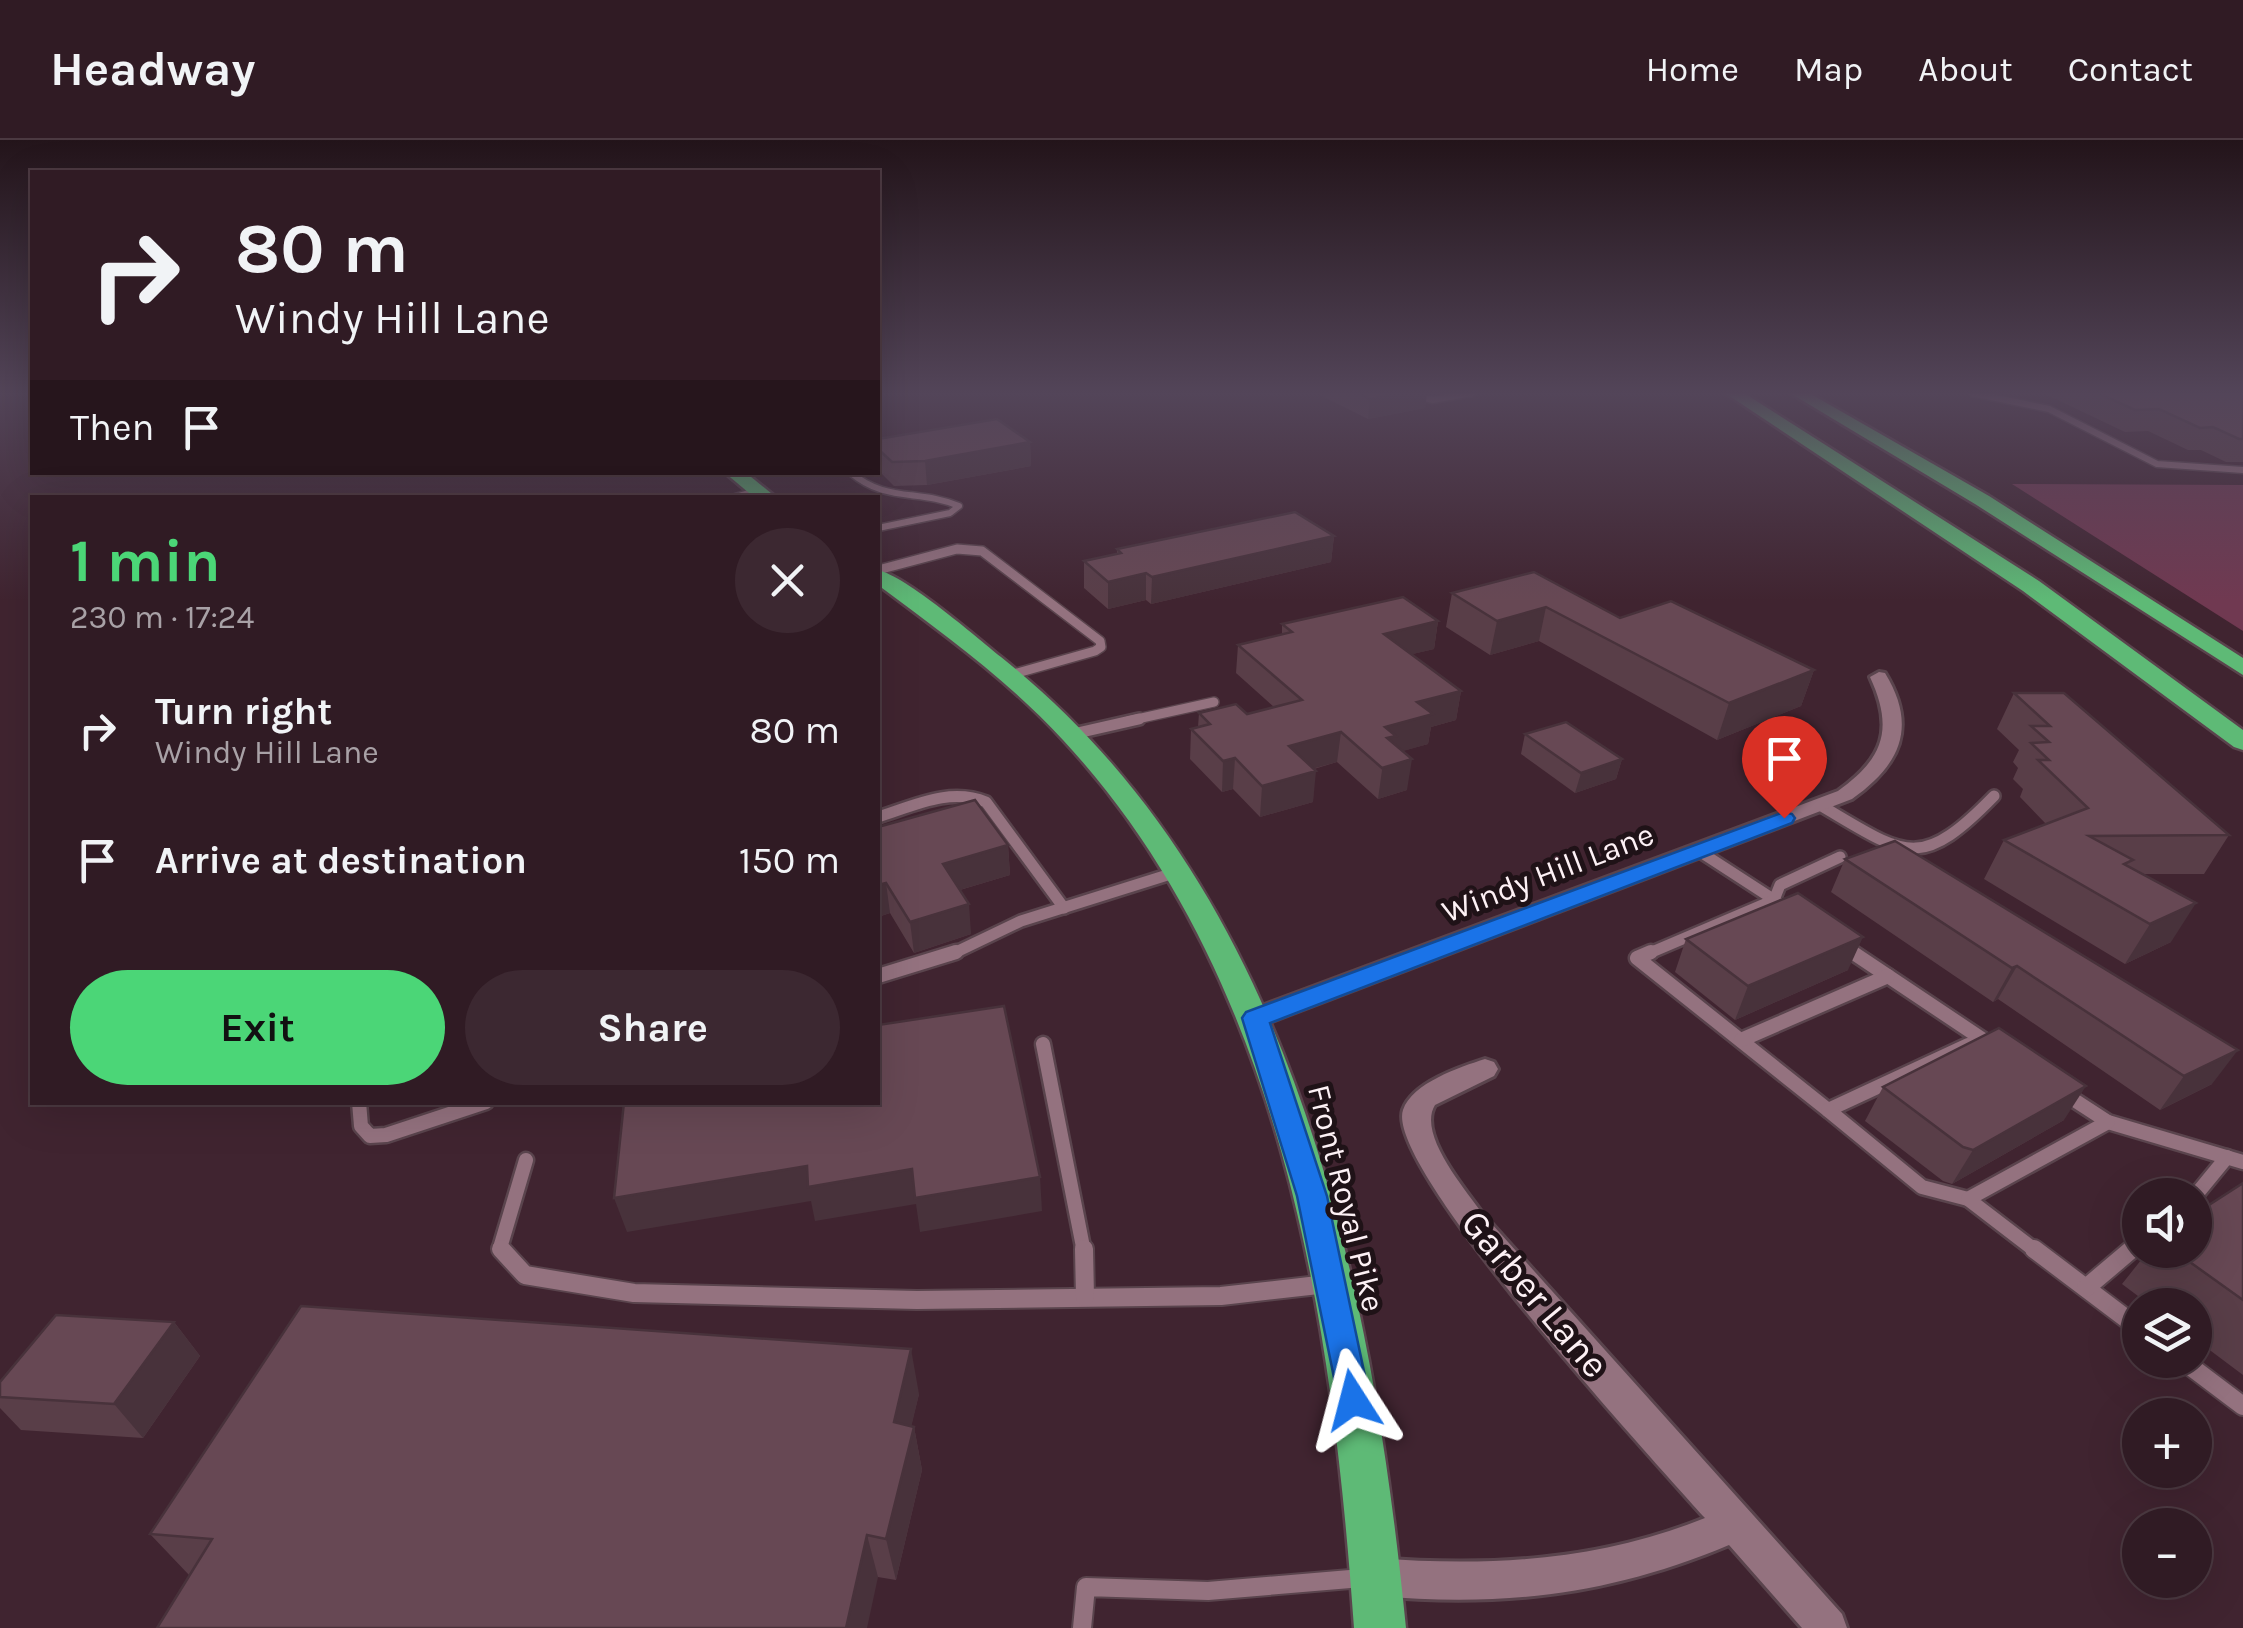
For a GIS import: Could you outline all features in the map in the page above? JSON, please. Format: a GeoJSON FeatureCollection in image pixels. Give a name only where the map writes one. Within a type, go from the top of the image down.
{"type":"FeatureCollection","features":[{"type":"Feature","properties":{"kind":"highway"},"geometry":{"type":"LineString","coordinates":[[1840,462],[2031,586],[2243,742]]}},
{"type":"Feature","properties":{"kind":"highway"},"geometry":{"type":"LineString","coordinates":[[1916,462],[2243,668]]}},
{"type":"Feature","properties":{"kind":"highway"},"geometry":{"type":"LineString","coordinates":[[738,475],[763,494]]}},
{"type":"Feature","properties":{"kind":"highway","name":"Front Royal Pike"},"geometry":{"type":"LineString","coordinates":[[880,575],[1010,675],[1072,734],[1134,808],[1227,959],[1255,1018],[1312,1196],[1345,1352],[1380,1628]]}},
{"type":"Feature","properties":{"kind":"street","name":"Windy Hill Lane"},"geometry":{"type":"LineString","coordinates":[[1255,1018],[1845,794],[1874,775],[1889,750],[1894,728],[1891,703],[1879,677]]}},
{"type":"Feature","properties":{"kind":"street","name":"Garber Lane"},"geometry":{"type":"LineString","coordinates":[[1485,1070],[1425,1098],[1416,1112],[1416,1129],[1437,1172],[1471,1222],[1828,1628]]}},
{"type":"Feature","properties":{"kind":"street"},"geometry":{"type":"LineString","coordinates":[[1376,1577],[1518,1583],[1604,1571],[1683,1548],[1735,1524]]}},
{"type":"Feature","properties":{"kind":"lane"},"geometry":{"type":"LineString","coordinates":[[2154,462],[2243,470]]}},
{"type":"Feature","properties":{"kind":"lane"},"geometry":{"type":"LineString","coordinates":[[853,475],[865,489],[882,495],[945,498],[958,506],[950,513],[880,528]]}},
{"type":"Feature","properties":{"kind":"lane"},"geometry":{"type":"LineString","coordinates":[[880,572],[957,549],[982,551],[1100,641],[1101,647],[1095,651],[1010,675]]}},
{"type":"Feature","properties":{"kind":"lane"},"geometry":{"type":"LineString","coordinates":[[1072,734],[1214,702]]}},
{"type":"Feature","properties":{"kind":"lane"},"geometry":{"type":"LineString","coordinates":[[880,816],[959,795],[978,797],[986,802],[1064,908]]}},
{"type":"Feature","properties":{"kind":"lane"},"geometry":{"type":"LineString","coordinates":[[1820,804],[1891,846],[1917,852],[1940,847],[1960,833],[1994,796]]}},
{"type":"Feature","properties":{"kind":"lane"},"geometry":{"type":"LineString","coordinates":[[1699,851],[1790,911]]}},
{"type":"Feature","properties":{"kind":"lane"},"geometry":{"type":"LineString","coordinates":[[1840,858],[1780,886],[1774,900],[1637,958],[1922,1187],[1968,1199],[2122,1315]]}},
{"type":"Feature","properties":{"kind":"lane"},"geometry":{"type":"LineString","coordinates":[[880,975],[952,954],[1022,921],[1176,872]]}},
{"type":"Feature","properties":{"kind":"lane"},"geometry":{"type":"LineString","coordinates":[[1839,944],[2009,1058]]}},
{"type":"Feature","properties":{"kind":"lane"},"geometry":{"type":"LineString","coordinates":[[1741,1040],[1888,976]]}},
{"type":"Feature","properties":{"kind":"lane"},"geometry":{"type":"LineString","coordinates":[[1828,1110],[1980,1038]]}},
{"type":"Feature","properties":{"kind":"lane"},"geometry":{"type":"LineString","coordinates":[[1043,1044],[1084,1246],[1085,1298]]}},
{"type":"Feature","properties":{"kind":"lane"},"geometry":{"type":"LineString","coordinates":[[2052,1086],[2108,1122],[2243,1162]]}},
{"type":"Feature","properties":{"kind":"lane"},"geometry":{"type":"LineString","coordinates":[[358,1105],[361,1126],[370,1136],[386,1135],[477,1105]]}},
{"type":"Feature","properties":{"kind":"lane"},"geometry":{"type":"LineString","coordinates":[[1968,1199],[2108,1122]]}},
{"type":"Feature","properties":{"kind":"lane"},"geometry":{"type":"LineString","coordinates":[[2209,1178],[2226,1157]]}},
{"type":"Feature","properties":{"kind":"lane"},"geometry":{"type":"LineString","coordinates":[[526,1160],[500,1248],[525,1275],[634,1294],[917,1300],[1085,1298],[1221,1296],[1331,1284]]}},
{"type":"Feature","properties":{"kind":"lane"},"geometry":{"type":"LineString","coordinates":[[2086,1288],[2122,1257]]}},
{"type":"Feature","properties":{"kind":"lane"},"geometry":{"type":"LineString","coordinates":[[2206,1378],[2243,1406]]}},
{"type":"Feature","properties":{"kind":"lane"},"geometry":{"type":"LineString","coordinates":[[1082,1628],[1086,1587],[1208,1592],[1376,1577]]}},
{"type":"Feature","properties":{"kind":"shaded area"},"geometry":{"type":"Polygon","coordinates":[[[2012,484],[2243,485],[2243,631],[2012,484]]]}},
{"type":"Feature","properties":{"kind":"building"},"geometry":{"type":"Polygon","coordinates":[[[1295,512],[1334,536],[1152,577],[1146,573],[1108,582],[1084,561],[1121,553],[1117,549],[1295,512]]]}},
{"type":"Feature","properties":{"kind":"building"},"geometry":{"type":"Polygon","coordinates":[[[1534,572],[1620,618],[1671,601],[1814,670],[1729,703],[1546,607],[1497,621],[1452,593],[1534,572]]]}},
{"type":"Feature","properties":{"kind":"building"},"geometry":{"type":"Polygon","coordinates":[[[1403,597],[1438,621],[1384,634],[1461,691],[1417,702],[1433,714],[1385,727],[1396,736],[1387,738],[1412,759],[1382,768],[1341,732],[1289,746],[1316,771],[1262,786],[1235,758],[1223,761],[1191,729],[1210,724],[1199,713],[1236,704],[1247,714],[1302,700],[1238,645],[1292,632],[1282,624],[1403,597]]]}},
{"type":"Feature","properties":{"kind":"building"},"geometry":{"type":"Polygon","coordinates":[[[2014,693],[2064,693],[2229,835],[2089,836],[2133,860],[2124,864],[2196,903],[2150,924],[2004,840],[2088,808],[2038,760],[2049,760],[2031,743],[2049,742],[2031,726],[2050,726],[2014,693]]]}},
{"type":"Feature","properties":{"kind":"building"},"geometry":{"type":"Polygon","coordinates":[[[1566,722],[1622,759],[1581,773],[1525,734],[1566,722]]]}},
{"type":"Feature","properties":{"kind":"building"},"geometry":{"type":"Polygon","coordinates":[[[975,800],[1008,845],[943,864],[969,904],[910,922],[886,883],[880,884],[880,826],[975,800]]]}},
{"type":"Feature","properties":{"kind":"building"},"geometry":{"type":"Polygon","coordinates":[[[1895,841],[2238,1050],[2184,1076],[1845,859],[1895,841]]]}},
{"type":"Feature","properties":{"kind":"building"},"geometry":{"type":"Polygon","coordinates":[[[1798,893],[1863,937],[1748,986],[1686,939],[1798,893]]]}},
{"type":"Feature","properties":{"kind":"building"},"geometry":{"type":"Polygon","coordinates":[[[1004,1006],[1040,1177],[915,1198],[912,1169],[808,1187],[807,1166],[614,1198],[624,1105],[880,1105],[880,1025],[1004,1006]]]}},
{"type":"Feature","properties":{"kind":"building"},"geometry":{"type":"Polygon","coordinates":[[[1999,1028],[2086,1086],[1973,1150],[1963,1147],[1883,1087],[1999,1028]]]}},
{"type":"Feature","properties":{"kind":"building"},"geometry":{"type":"Polygon","coordinates":[[[2243,1183],[2243,1300],[2198,1268],[2212,1268],[2212,1203],[2243,1183]]]}},
{"type":"Feature","properties":{"kind":"building"},"geometry":{"type":"Polygon","coordinates":[[[301,1306],[911,1349],[894,1422],[914,1427],[886,1539],[867,1535],[846,1628],[157,1628],[212,1539],[150,1534],[301,1306]]]}},
{"type":"Feature","properties":{"kind":"building"},"geometry":{"type":"Polygon","coordinates":[[[56,1315],[174,1322],[114,1404],[0,1397],[0,1382],[56,1315]]]}},
{"type":"Feature","properties":{"kind":"route"},"geometry":{"type":"LineString","coordinates":[[1353,1400],[1312,1196],[1255,1018],[1784,818]]}}]}
